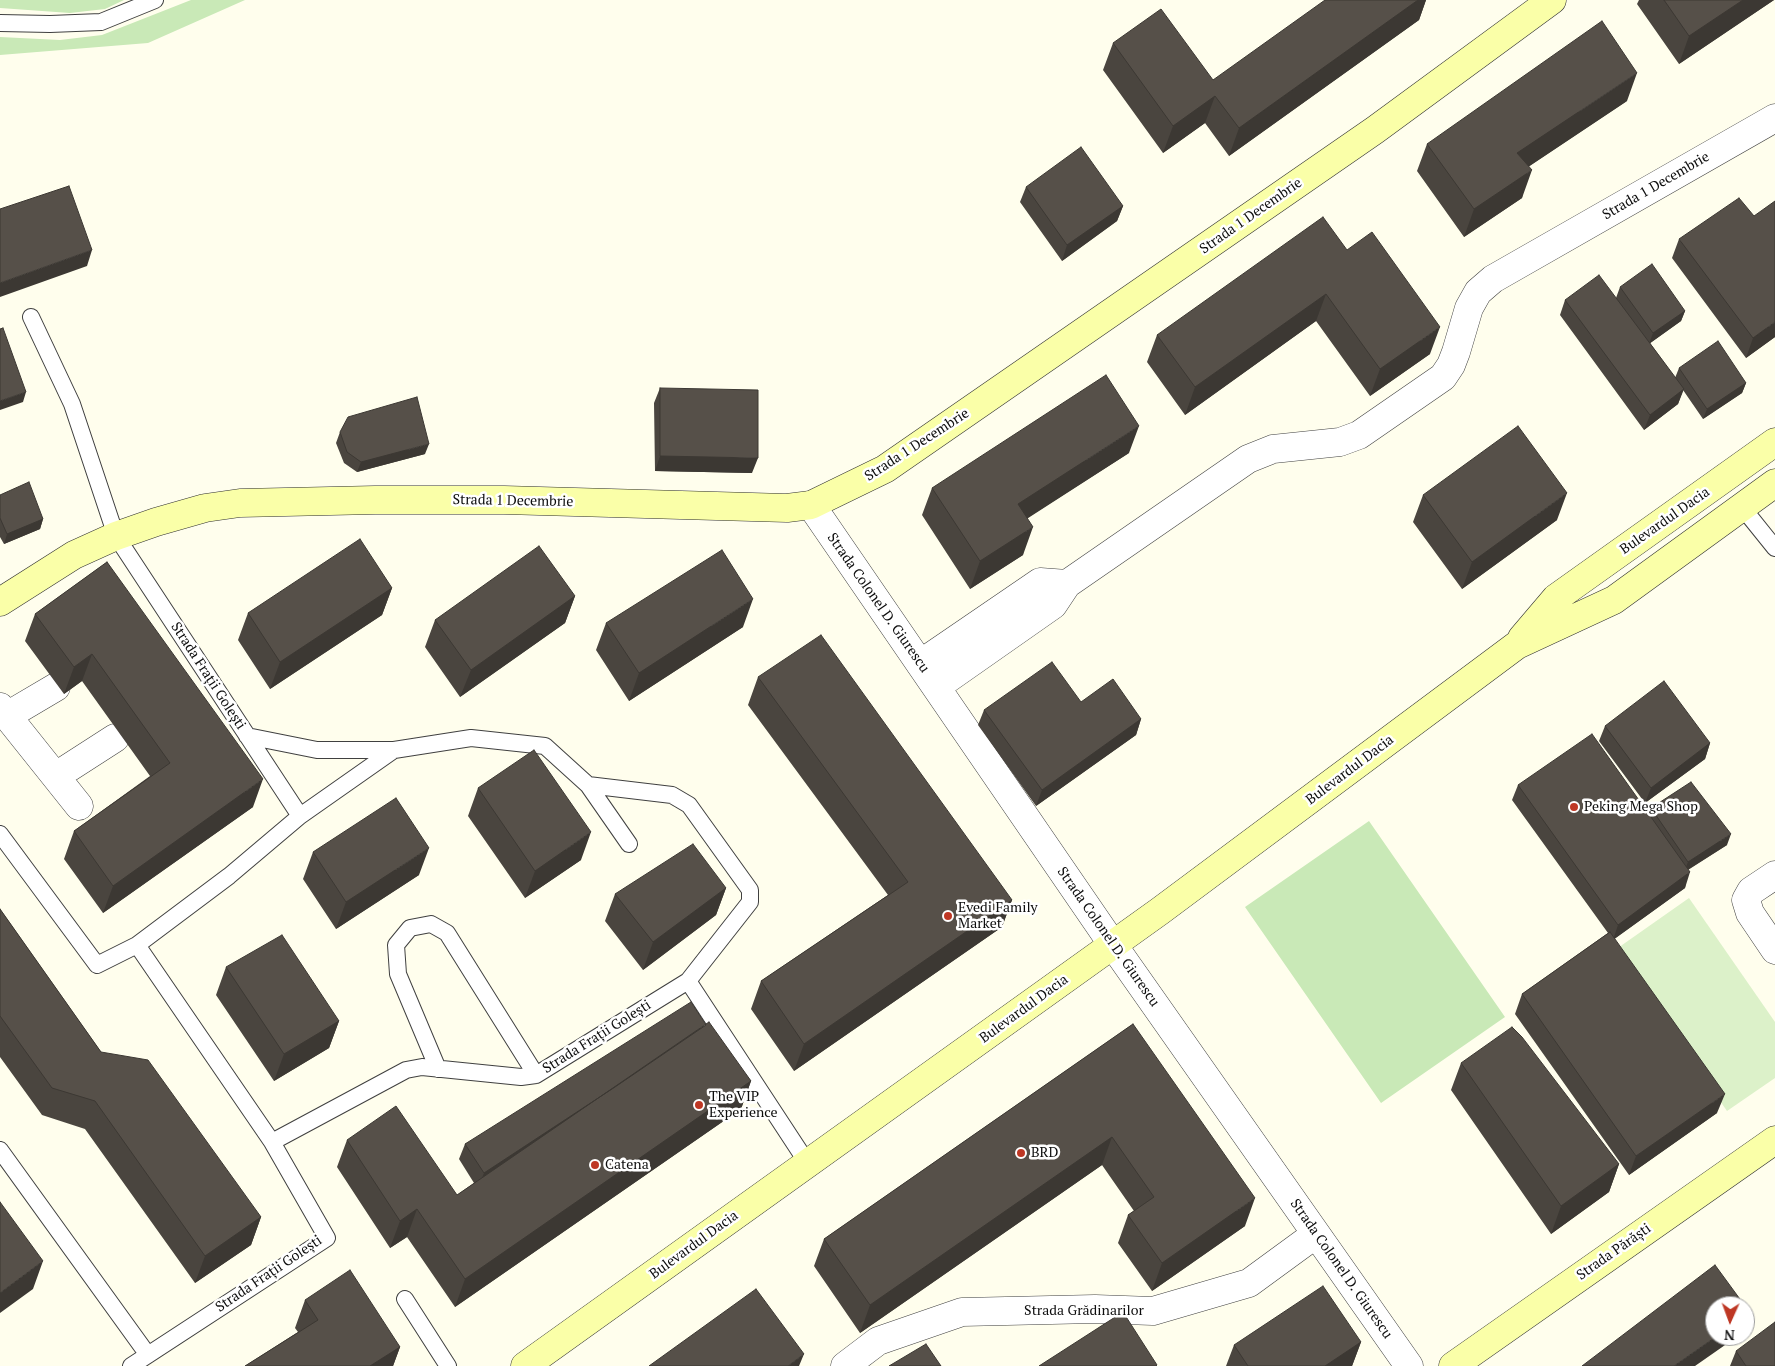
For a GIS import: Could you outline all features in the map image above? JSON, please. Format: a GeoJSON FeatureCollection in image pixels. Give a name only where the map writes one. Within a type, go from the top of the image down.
{"type":"FeatureCollection","features":[{"type":"Feature","properties":{"kind":"street","name":"Strada 1 Decembrie"},"geometry":{"type":"LineString","coordinates":[[0,602],[74,555],[116,536],[204,508],[240,503],[385,500],[787,508],[811,506],[894,463],[1375,130],[1552,0]]}},
{"type":"Feature","properties":{"kind":"street","name":"Strada 1 Decembrie"},"geometry":{"type":"LineString","coordinates":[[936,687],[1053,604],[1066,584],[1248,459],[1273,449],[1340,442],[1359,435],[1442,377],[1456,352],[1469,308],[1478,292],[1493,279],[1775,118]]}},
{"type":"Feature","properties":{"kind":"street","name":"Bulevardul Dacia"},"geometry":{"type":"LineString","coordinates":[[1517,645],[1556,598],[1775,442]]}},
{"type":"Feature","properties":{"kind":"street","name":"Bulevardul Dacia"},"geometry":{"type":"LineString","coordinates":[[525,1366],[1114,945],[1517,645],[1614,600],[1775,484]]}},
{"type":"Feature","properties":{"kind":"street","name":"Strada Colonel D. Giurescu"},"geometry":{"type":"LineString","coordinates":[[811,506],[1114,945],[1409,1366]]}},
{"type":"Feature","properties":{"kind":"street"},"geometry":{"type":"LineString","coordinates":[[920,664],[1040,582],[1066,584]]}},
{"type":"Feature","properties":{"kind":"street"},"geometry":{"type":"LineString","coordinates":[[56,687],[3,711],[80,806]]}},
{"type":"Feature","properties":{"kind":"street"},"geometry":{"type":"LineString","coordinates":[[56,776],[115,738]]}},
{"type":"Feature","properties":{"kind":"street"},"geometry":{"type":"LineString","coordinates":[[1775,875],[1751,891],[1746,900],[1750,913],[1775,950]]}},
{"type":"Feature","properties":{"kind":"street","name":"Strada Părăști"},"geometry":{"type":"LineString","coordinates":[[1453,1366],[1775,1140]]}},
{"type":"Feature","properties":{"kind":"street","name":"Strada Grădinarilor"},"geometry":{"type":"LineString","coordinates":[[845,1366],[878,1341],[962,1312],[1121,1317],[1153,1311],[1249,1283],[1316,1234]]}},
{"type":"Feature","properties":{"kind":"lane"},"geometry":{"type":"LineString","coordinates":[[0,23],[101,22],[155,0]]}},
{"type":"Feature","properties":{"kind":"lane","name":"Strada Frații Golești"},"geometry":{"type":"LineString","coordinates":[[32,317],[72,404],[116,536],[300,816]]}},
{"type":"Feature","properties":{"kind":"lane"},"geometry":{"type":"LineString","coordinates":[[1742,507],[1773,542]]}},
{"type":"Feature","properties":{"kind":"lane"},"geometry":{"type":"LineString","coordinates":[[247,736],[317,750],[394,750],[470,738],[545,746],[588,785],[629,844]]}},
{"type":"Feature","properties":{"kind":"lane"},"geometry":{"type":"LineString","coordinates":[[0,834],[97,965],[137,946],[229,876],[300,816],[394,750]]}},
{"type":"Feature","properties":{"kind":"lane"},"geometry":{"type":"LineString","coordinates":[[588,785],[672,795],[689,805],[750,890],[750,902],[688,981],[808,1164]]}},
{"type":"Feature","properties":{"kind":"lane"},"geometry":{"type":"LineString","coordinates":[[438,1069],[398,974],[396,945],[410,928],[431,924],[448,933],[536,1075]]}},
{"type":"Feature","properties":{"kind":"lane","name":"Strada Frații Golești"},"geometry":{"type":"LineString","coordinates":[[131,1366],[327,1238],[272,1142],[137,946]]}},
{"type":"Feature","properties":{"kind":"lane","name":"Strada Frații Golești"},"geometry":{"type":"LineString","coordinates":[[272,1142],[406,1070],[422,1067],[521,1077],[536,1075],[688,981]]}},
{"type":"Feature","properties":{"kind":"lane"},"geometry":{"type":"LineString","coordinates":[[0,1150],[148,1355]]}},
{"type":"Feature","properties":{"kind":"lane"},"geometry":{"type":"LineString","coordinates":[[405,1299],[448,1366]]}},
{"type":"Feature","properties":{"kind":"green space"},"geometry":{"type":"Polygon","coordinates":[[[0,0],[124,0],[105,9],[70,13],[0,8],[0,0]]]}},
{"type":"Feature","properties":{"kind":"green space"},"geometry":{"type":"Polygon","coordinates":[[[191,0],[245,0],[148,43],[0,55],[0,37],[60,40],[102,35],[191,0]]]}},
{"type":"Feature","properties":{"kind":"green space"},"geometry":{"type":"Polygon","coordinates":[[[1369,821],[1505,1017],[1381,1103],[1245,907],[1369,821]]]}},
{"type":"Feature","properties":{"kind":"green space"},"geometry":{"type":"Polygon","coordinates":[[[1689,898],[1775,1022],[1775,1078],[1727,1111],[1615,950],[1689,898]]]}},
{"type":"Feature","properties":{"kind":"building"},"geometry":{"type":"Polygon","coordinates":[[[1325,0],[1418,0],[1239,128],[1215,96],[1173,126],[1113,43],[1161,9],[1213,80],[1325,0]]]}},
{"type":"Feature","properties":{"kind":"building"},"geometry":{"type":"Polygon","coordinates":[[[1664,0],[1743,0],[1689,36],[1664,0]]]}},
{"type":"Feature","properties":{"kind":"building"},"geometry":{"type":"Polygon","coordinates":[[[1602,21],[1637,73],[1517,153],[1532,170],[1474,209],[1427,144],[1602,21]]]}},
{"type":"Feature","properties":{"kind":"building"},"geometry":{"type":"Polygon","coordinates":[[[1081,147],[1123,206],[1067,245],[1026,187],[1081,147]]]}},
{"type":"Feature","properties":{"kind":"building"},"geometry":{"type":"Polygon","coordinates":[[[69,186],[92,250],[0,283],[0,209],[69,186]]]}},
{"type":"Feature","properties":{"kind":"building"},"geometry":{"type":"Polygon","coordinates":[[[1739,198],[1754,216],[1775,201],[1775,322],[1753,338],[1679,239],[1739,198]]]}},
{"type":"Feature","properties":{"kind":"building"},"geometry":{"type":"Polygon","coordinates":[[[1323,217],[1347,250],[1372,232],[1440,327],[1380,369],[1326,294],[1195,387],[1157,335],[1323,217]]]}},
{"type":"Feature","properties":{"kind":"building"},"geometry":{"type":"Polygon","coordinates":[[[1652,264],[1685,311],[1653,333],[1620,287],[1652,264]]]}},
{"type":"Feature","properties":{"kind":"building"},"geometry":{"type":"Polygon","coordinates":[[[1599,275],[1684,389],[1650,415],[1565,300],[1599,275]]]}},
{"type":"Feature","properties":{"kind":"building"},"geometry":{"type":"Polygon","coordinates":[[[3,328],[26,392],[0,401],[0,329],[3,328]]]}},
{"type":"Feature","properties":{"kind":"building"},"geometry":{"type":"Polygon","coordinates":[[[1718,341],[1746,383],[1707,409],[1679,368],[1718,341]]]}},
{"type":"Feature","properties":{"kind":"building"},"geometry":{"type":"Polygon","coordinates":[[[1106,375],[1139,426],[1018,504],[1033,527],[980,561],[932,488],[1106,375]]]}},
{"type":"Feature","properties":{"kind":"building"},"geometry":{"type":"Polygon","coordinates":[[[660,388],[758,390],[758,458],[660,456],[660,388]]]}},
{"type":"Feature","properties":{"kind":"building"},"geometry":{"type":"Polygon","coordinates":[[[417,397],[429,444],[361,462],[347,452],[340,432],[348,417],[417,397]]]}},
{"type":"Feature","properties":{"kind":"building"},"geometry":{"type":"Polygon","coordinates":[[[1518,426],[1567,493],[1472,562],[1423,495],[1518,426]]]}},
{"type":"Feature","properties":{"kind":"building"},"geometry":{"type":"Polygon","coordinates":[[[29,482],[43,519],[7,534],[0,518],[0,495],[29,482]]]}},
{"type":"Feature","properties":{"kind":"building"},"geometry":{"type":"Polygon","coordinates":[[[360,539],[392,588],[280,662],[248,613],[360,539]]]}},
{"type":"Feature","properties":{"kind":"building"},"geometry":{"type":"Polygon","coordinates":[[[539,546],[575,596],[471,670],[435,620],[539,546]]]}},
{"type":"Feature","properties":{"kind":"building"},"geometry":{"type":"Polygon","coordinates":[[[722,550],[753,599],[639,673],[606,623],[722,550]]]}},
{"type":"Feature","properties":{"kind":"building"},"geometry":{"type":"Polygon","coordinates":[[[107,562],[263,779],[113,886],[74,831],[170,763],[92,654],[74,667],[35,614],[107,562]]]}},
{"type":"Feature","properties":{"kind":"building"},"geometry":{"type":"Polygon","coordinates":[[[821,635],[1012,900],[804,1044],[761,981],[908,882],[758,677],[821,635]]]}},
{"type":"Feature","properties":{"kind":"building"},"geometry":{"type":"Polygon","coordinates":[[[1052,662],[1081,702],[1113,679],[1141,719],[1042,790],[984,710],[1052,662]]]}},
{"type":"Feature","properties":{"kind":"building"},"geometry":{"type":"Polygon","coordinates":[[[1664,681],[1710,743],[1651,788],[1605,726],[1664,681]]]}},
{"type":"Feature","properties":{"kind":"building"},"geometry":{"type":"Polygon","coordinates":[[[1592,734],[1690,872],[1618,925],[1518,785],[1592,734]]]}},
{"type":"Feature","properties":{"kind":"building"},"geometry":{"type":"Polygon","coordinates":[[[534,750],[591,832],[535,871],[478,788],[534,750]]]}},
{"type":"Feature","properties":{"kind":"building"},"geometry":{"type":"Polygon","coordinates":[[[1691,782],[1731,834],[1688,862],[1651,808],[1691,782]]]}},
{"type":"Feature","properties":{"kind":"building"},"geometry":{"type":"Polygon","coordinates":[[[396,798],[429,848],[346,902],[313,852],[396,798]]]}},
{"type":"Feature","properties":{"kind":"building"},"geometry":{"type":"Polygon","coordinates":[[[693,844],[726,888],[653,942],[615,894],[693,844]]]}},
{"type":"Feature","properties":{"kind":"building"},"geometry":{"type":"Polygon","coordinates":[[[0,909],[101,1052],[148,1060],[261,1217],[205,1256],[95,1101],[52,1088],[0,1016],[0,909]]]}},
{"type":"Feature","properties":{"kind":"building"},"geometry":{"type":"Polygon","coordinates":[[[1610,932],[1725,1094],[1636,1156],[1522,994],[1610,932]]]}},
{"type":"Feature","properties":{"kind":"building"},"geometry":{"type":"Polygon","coordinates":[[[282,935],[339,1021],[284,1054],[226,967],[282,935]]]}},
{"type":"Feature","properties":{"kind":"building"},"geometry":{"type":"Polygon","coordinates":[[[691,1002],[706,1025],[484,1173],[465,1144],[691,1002]]]}},
{"type":"Feature","properties":{"kind":"building"},"geometry":{"type":"Polygon","coordinates":[[[709,1022],[751,1081],[465,1279],[417,1209],[400,1221],[347,1140],[396,1106],[457,1195],[709,1022]]]}},
{"type":"Feature","properties":{"kind":"building"},"geometry":{"type":"Polygon","coordinates":[[[1133,1024],[1255,1198],[1162,1263],[1128,1215],[1154,1197],[1112,1137],[870,1305],[824,1239],[1133,1024]]]}},
{"type":"Feature","properties":{"kind":"building"},"geometry":{"type":"Polygon","coordinates":[[[1512,1027],[1522,1037],[1619,1164],[1561,1206],[1461,1063],[1512,1027]]]}},
{"type":"Feature","properties":{"kind":"building"},"geometry":{"type":"Polygon","coordinates":[[[0,1202],[43,1261],[0,1293],[0,1202]]]}},
{"type":"Feature","properties":{"kind":"building"},"geometry":{"type":"Polygon","coordinates":[[[1715,1265],[1738,1296],[1705,1296],[1705,1344],[1674,1366],[1582,1366],[1715,1265]]]}},
{"type":"Feature","properties":{"kind":"building"},"geometry":{"type":"Polygon","coordinates":[[[350,1270],[400,1347],[370,1366],[245,1366],[318,1320],[305,1300],[350,1270]]]}},
{"type":"Feature","properties":{"kind":"building"},"geometry":{"type":"Polygon","coordinates":[[[1323,1286],[1361,1342],[1325,1366],[1248,1366],[1234,1345],[1323,1286]]]}},
{"type":"Feature","properties":{"kind":"building"},"geometry":{"type":"Polygon","coordinates":[[[756,1289],[804,1354],[788,1366],[649,1366],[756,1289]]]}},
{"type":"Feature","properties":{"kind":"building"},"geometry":{"type":"Polygon","coordinates":[[[1123,1312],[1156,1366],[1039,1366],[1123,1312]]]}},
{"type":"Feature","properties":{"kind":"building"},"geometry":{"type":"Polygon","coordinates":[[[1775,1322],[1775,1366],[1746,1366],[1736,1351],[1743,1346],[1755,1346],[1755,1337],[1775,1322]]]}},
{"type":"Feature","properties":{"kind":"building"},"geometry":{"type":"Polygon","coordinates":[[[926,1344],[941,1366],[889,1366],[926,1344]]]}},
{"type":"Feature","properties":{"kind":"place","name":"Peking Mega Shop"},"geometry":{"type":"Point","coordinates":[1574,807]}},
{"type":"Feature","properties":{"kind":"place","name":"Evedi Family Market"},"geometry":{"type":"Point","coordinates":[948,916]}},
{"type":"Feature","properties":{"kind":"place","name":"The VIP Experience"},"geometry":{"type":"Point","coordinates":[699,1105]}},
{"type":"Feature","properties":{"kind":"place","name":"BRD"},"geometry":{"type":"Point","coordinates":[1021,1153]}},
{"type":"Feature","properties":{"kind":"place","name":"Catena"},"geometry":{"type":"Point","coordinates":[595,1165]}}]}
